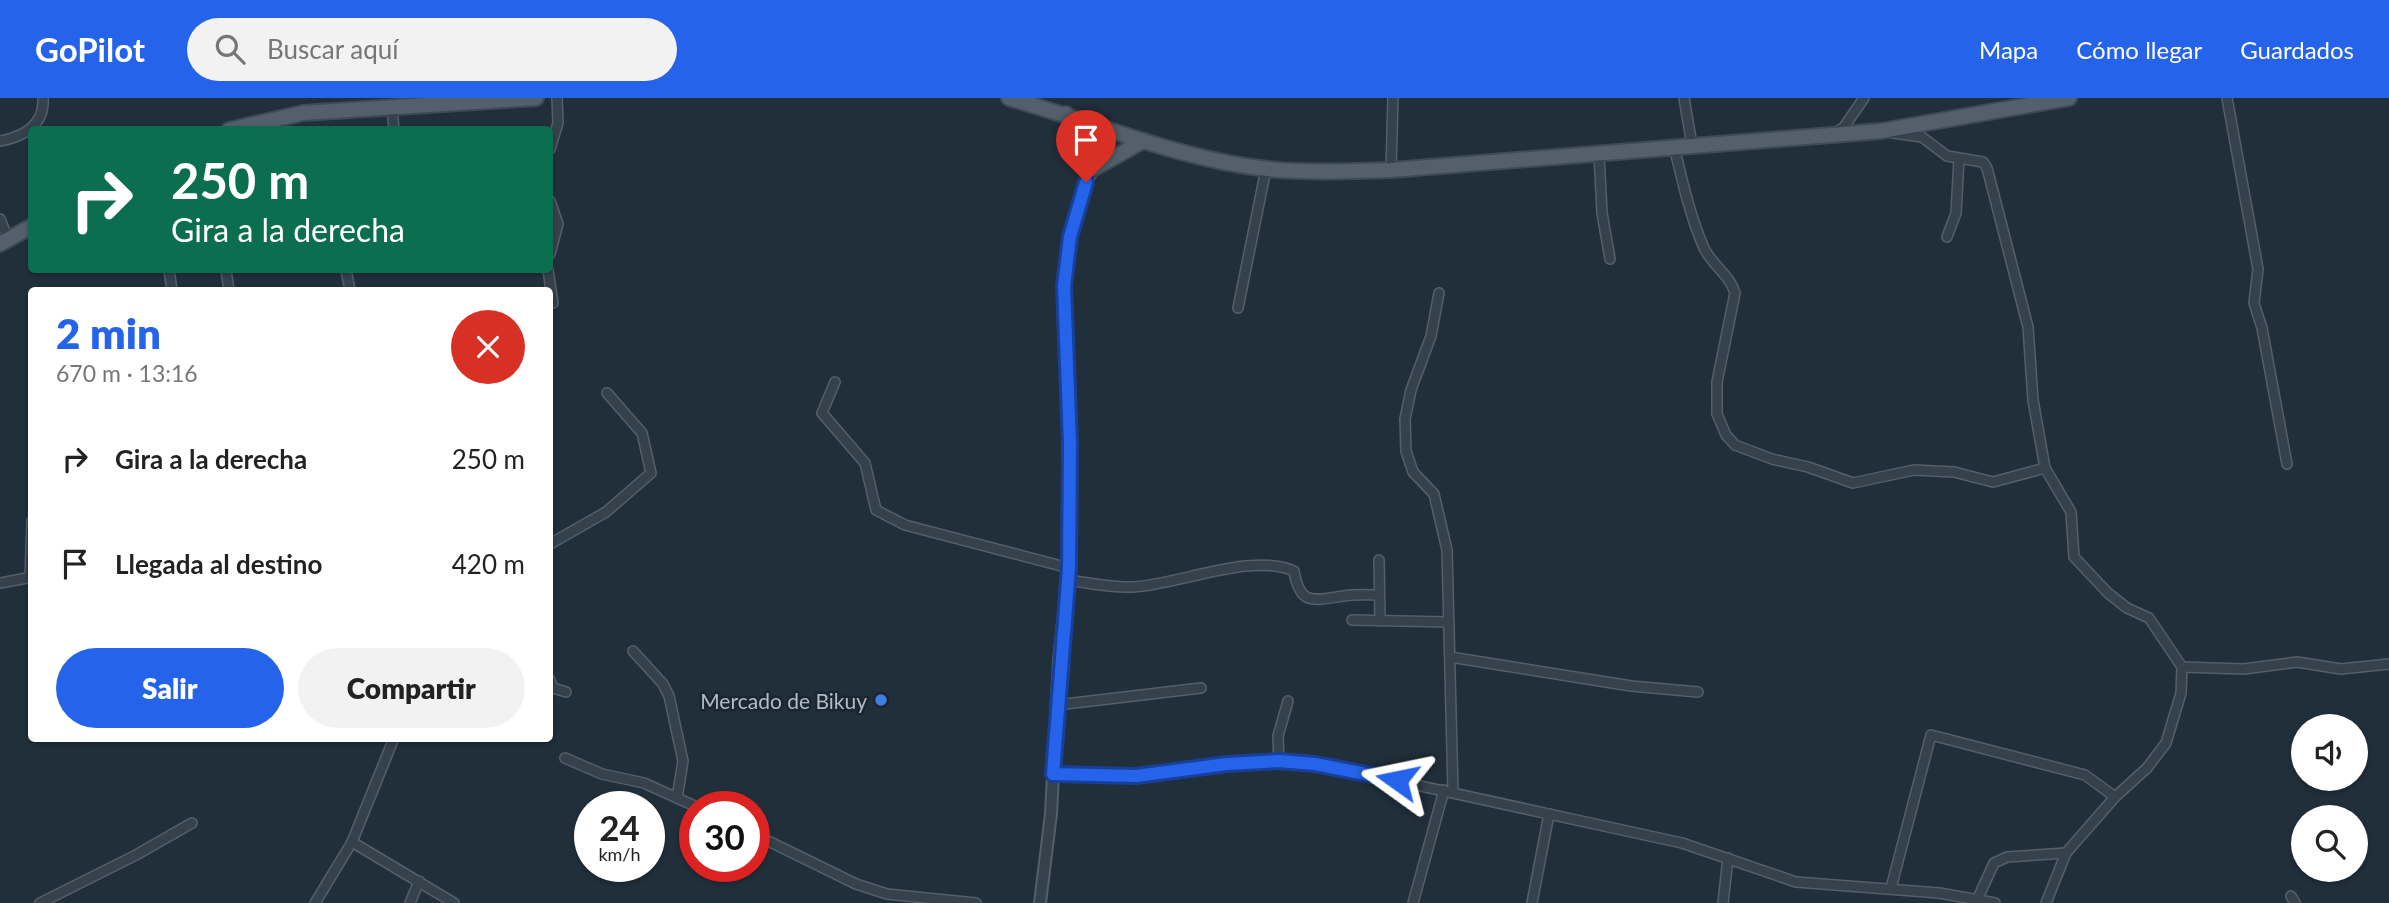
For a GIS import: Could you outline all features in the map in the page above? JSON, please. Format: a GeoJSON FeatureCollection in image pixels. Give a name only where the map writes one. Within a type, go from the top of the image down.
{"type":"FeatureCollection","features":[{"type":"Feature","properties":{"kind":"main road"},"geometry":{"type":"LineString","coordinates":[[246,126],[303,113],[536,98]]}},
{"type":"Feature","properties":{"kind":"main road"},"geometry":{"type":"LineString","coordinates":[[1009,98],[1066,114],[1143,141],[1266,169],[1391,170],[1881,131],[2069,98]]}},
{"type":"Feature","properties":{"kind":"main road"},"geometry":{"type":"LineString","coordinates":[[1066,114],[1083,134],[1090,169],[1143,141]]}},
{"type":"Feature","properties":{"kind":"main road"},"geometry":{"type":"LineString","coordinates":[[4,242],[28,228]]}},
{"type":"Feature","properties":{"kind":"street"},"geometry":{"type":"LineString","coordinates":[[34,126],[43,106],[43,98]]}},
{"type":"Feature","properties":{"kind":"street"},"geometry":{"type":"LineString","coordinates":[[553,139],[558,123],[557,98]]}},
{"type":"Feature","properties":{"kind":"street"},"geometry":{"type":"LineString","coordinates":[[1391,170],[1392,98]]}},
{"type":"Feature","properties":{"kind":"street"},"geometry":{"type":"LineString","coordinates":[[1684,98],[1692,145]]}},
{"type":"Feature","properties":{"kind":"street"},"geometry":{"type":"LineString","coordinates":[[1832,135],[1844,127],[1864,98]]}},
{"type":"Feature","properties":{"kind":"street"},"geometry":{"type":"LineString","coordinates":[[2227,98],[2258,269],[2254,303],[2262,328],[2287,464]]}},
{"type":"Feature","properties":{"kind":"street"},"geometry":{"type":"LineString","coordinates":[[392,107],[394,126]]}},
{"type":"Feature","properties":{"kind":"street"},"geometry":{"type":"LineString","coordinates":[[1040,903],[1069,568],[1070,444],[1064,286],[1070,237],[1090,169],[1105,148],[1104,127]]}},
{"type":"Feature","properties":{"kind":"street"},"geometry":{"type":"LineString","coordinates":[[1881,131],[1922,137],[1935,150],[1959,159],[1983,162],[1990,177],[2028,327],[2033,400],[2045,468],[2071,512],[2074,557],[2108,593],[2127,608],[2149,618],[2182,667],[2181,693],[2166,743],[2147,768],[2115,797],[2067,853],[2046,903]]}},
{"type":"Feature","properties":{"kind":"street"},"geometry":{"type":"LineString","coordinates":[[0,141],[19,138],[28,132]]}},
{"type":"Feature","properties":{"kind":"street"},"geometry":{"type":"LineString","coordinates":[[1674,146],[1684,190],[1705,250],[1732,283],[1735,293],[1717,382],[1717,414],[1726,435],[1735,445],[1853,483],[1914,470],[1954,472],[1993,482],[2045,468]]}},
{"type":"Feature","properties":{"kind":"street"},"geometry":{"type":"LineString","coordinates":[[1600,152],[1602,213],[1609,259]]}},
{"type":"Feature","properties":{"kind":"street"},"geometry":{"type":"LineString","coordinates":[[1947,237],[1955,213],[1959,159]]}},
{"type":"Feature","properties":{"kind":"street"},"geometry":{"type":"LineString","coordinates":[[1238,308],[1266,169]]}},
{"type":"Feature","properties":{"kind":"street"},"geometry":{"type":"LineString","coordinates":[[553,210],[558,224],[553,243]]}},
{"type":"Feature","properties":{"kind":"street"},"geometry":{"type":"LineString","coordinates":[[0,219],[4,242]]}},
{"type":"Feature","properties":{"kind":"street"},"geometry":{"type":"LineString","coordinates":[[1413,903],[1448,791],[1450,657],[1447,550],[1434,494],[1409,464],[1405,441],[1405,419],[1411,390],[1431,337],[1439,293]]}},
{"type":"Feature","properties":{"kind":"street"},"geometry":{"type":"LineString","coordinates":[[835,382],[822,413],[865,463],[876,510],[905,525],[1069,568]]}},
{"type":"Feature","properties":{"kind":"street"},"geometry":{"type":"LineString","coordinates":[[553,542],[606,512],[651,473],[642,433],[607,393]]}},
{"type":"Feature","properties":{"kind":"street"},"geometry":{"type":"LineString","coordinates":[[1379,560],[1380,620]]}},
{"type":"Feature","properties":{"kind":"street"},"geometry":{"type":"LineString","coordinates":[[1068,580],[1132,587],[1223,569],[1283,566],[1294,571],[1303,597],[1317,601],[1346,595],[1379,595]]}},
{"type":"Feature","properties":{"kind":"street"},"geometry":{"type":"LineString","coordinates":[[0,583],[28,578]]}},
{"type":"Feature","properties":{"kind":"street"},"geometry":{"type":"LineString","coordinates":[[1352,620],[1449,622]]}},
{"type":"Feature","properties":{"kind":"street"},"geometry":{"type":"LineString","coordinates":[[565,758],[602,774],[644,783],[677,797],[683,761],[669,696],[663,684],[634,652]]}},
{"type":"Feature","properties":{"kind":"street"},"geometry":{"type":"LineString","coordinates":[[1450,657],[1631,686],[1698,692]]}},
{"type":"Feature","properties":{"kind":"street"},"geometry":{"type":"LineString","coordinates":[[2182,667],[2245,669],[2297,662],[2341,669],[2389,664]]}},
{"type":"Feature","properties":{"kind":"street"},"geometry":{"type":"LineString","coordinates":[[553,688],[566,692]]}},
{"type":"Feature","properties":{"kind":"street"},"geometry":{"type":"LineString","coordinates":[[1057,705],[1201,688]]}},
{"type":"Feature","properties":{"kind":"street"},"geometry":{"type":"LineString","coordinates":[[1279,761],[1278,736],[1288,702]]}},
{"type":"Feature","properties":{"kind":"street"},"geometry":{"type":"LineString","coordinates":[[1891,888],[1931,735],[2085,775],[2115,797]]}},
{"type":"Feature","properties":{"kind":"street"},"geometry":{"type":"LineString","coordinates":[[315,903],[352,842],[392,742]]}},
{"type":"Feature","properties":{"kind":"street"},"geometry":{"type":"LineString","coordinates":[[1053,774],[1136,776],[1227,764],[1279,761],[1327,765],[1682,843],[1796,882],[1891,888],[1978,898],[1996,903]]}},
{"type":"Feature","properties":{"kind":"street"},"geometry":{"type":"LineString","coordinates":[[1532,903],[1549,814]]}},
{"type":"Feature","properties":{"kind":"street"},"geometry":{"type":"LineString","coordinates":[[40,903],[136,855],[192,823]]}},
{"type":"Feature","properties":{"kind":"street"},"geometry":{"type":"LineString","coordinates":[[352,842],[454,903]]}},
{"type":"Feature","properties":{"kind":"street"},"geometry":{"type":"LineString","coordinates":[[770,842],[885,899],[975,903]]}},
{"type":"Feature","properties":{"kind":"street"},"geometry":{"type":"LineString","coordinates":[[1978,898],[1994,863],[2007,857],[2067,853]]}},
{"type":"Feature","properties":{"kind":"street"},"geometry":{"type":"LineString","coordinates":[[1723,903],[1728,858]]}},
{"type":"Feature","properties":{"kind":"street"},"geometry":{"type":"LineString","coordinates":[[410,903],[419,881]]}},
{"type":"Feature","properties":{"kind":"place","name":"Mercado de Bikuy"},"geometry":{"type":"Point","coordinates":[881,700]}},
{"type":"Feature","properties":{"kind":"route"},"geometry":{"type":"LineString","coordinates":[[1086,182],[1070,237],[1064,286],[1070,444],[1069,568],[1059,660],[1053,774],[1136,776],[1227,764],[1279,761],[1315,764],[1397,780]]}}]}
